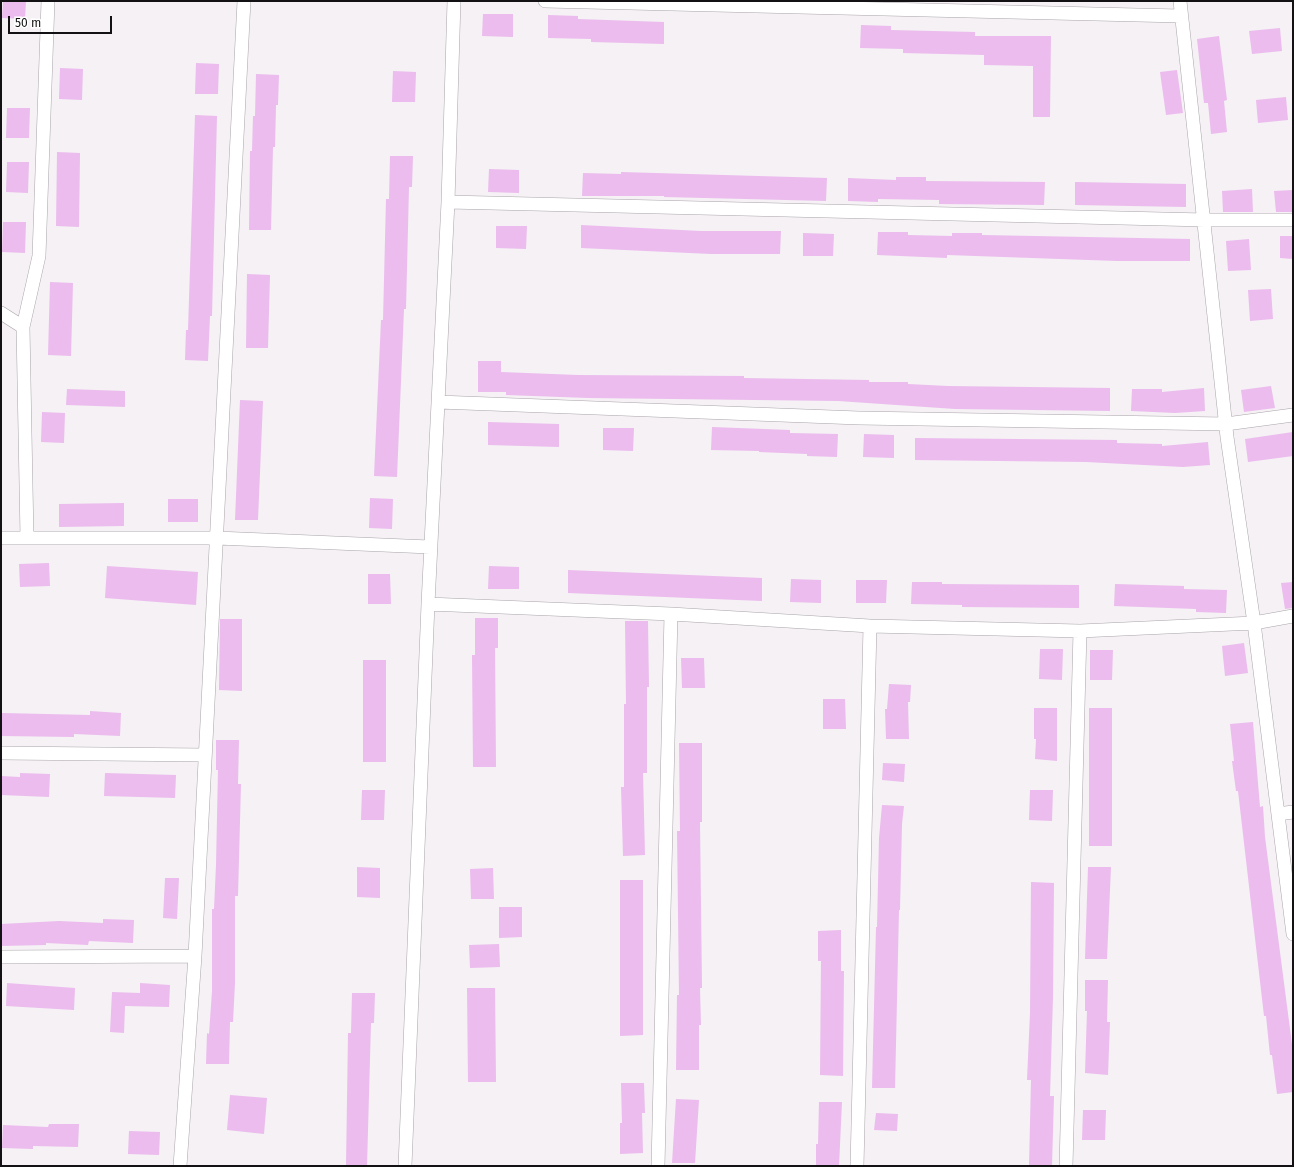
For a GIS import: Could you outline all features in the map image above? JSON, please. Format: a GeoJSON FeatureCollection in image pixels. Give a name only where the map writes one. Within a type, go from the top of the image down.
{"type":"FeatureCollection","features":[{"type":"Feature","properties":{"kind":"street"},"geometry":{"type":"LineString","coordinates":[[27,538],[23,327],[39,256],[48,1]]}},
{"type":"Feature","properties":{"kind":"street"},"geometry":{"type":"LineString","coordinates":[[180,1166],[195,956],[244,1]]}},
{"type":"Feature","properties":{"kind":"street"},"geometry":{"type":"LineString","coordinates":[[405,1166],[430,547],[448,202],[454,1]]}},
{"type":"Feature","properties":{"kind":"street"},"geometry":{"type":"LineString","coordinates":[[545,1],[1180,16]]}},
{"type":"Feature","properties":{"kind":"street"},"geometry":{"type":"LineString","coordinates":[[1180,1],[1180,16],[1205,220],[1226,424],[1254,623],[1293,934]]}},
{"type":"Feature","properties":{"kind":"street"},"geometry":{"type":"LineString","coordinates":[[448,202],[1205,220],[1293,220]]}},
{"type":"Feature","properties":{"kind":"street"},"geometry":{"type":"LineString","coordinates":[[1,313],[23,327]]}},
{"type":"Feature","properties":{"kind":"street"},"geometry":{"type":"LineString","coordinates":[[438,402],[859,418],[1226,424],[1293,415]]}},
{"type":"Feature","properties":{"kind":"street"},"geometry":{"type":"LineString","coordinates":[[1,538],[217,538],[430,547]]}},
{"type":"Feature","properties":{"kind":"street"},"geometry":{"type":"LineString","coordinates":[[428,604],[671,614],[870,626],[1080,631],[1254,623],[1293,616]]}},
{"type":"Feature","properties":{"kind":"street"},"geometry":{"type":"LineString","coordinates":[[658,1166],[671,614]]}},
{"type":"Feature","properties":{"kind":"street"},"geometry":{"type":"LineString","coordinates":[[857,1166],[870,626]]}},
{"type":"Feature","properties":{"kind":"street"},"geometry":{"type":"LineString","coordinates":[[1066,1166],[1080,631]]}},
{"type":"Feature","properties":{"kind":"street"},"geometry":{"type":"LineString","coordinates":[[1,753],[205,755]]}},
{"type":"Feature","properties":{"kind":"street"},"geometry":{"type":"LineString","coordinates":[[1278,814],[1293,812]]}},
{"type":"Feature","properties":{"kind":"street"},"geometry":{"type":"LineString","coordinates":[[1,956],[195,956]]}},
{"type":"Feature","properties":{"kind":"building"},"geometry":{"type":"Polygon","coordinates":[[[3,1],[26,1],[25,19],[2,18],[3,1]]]}},
{"type":"Feature","properties":{"kind":"building"},"geometry":{"type":"Polygon","coordinates":[[[483,14],[513,14],[513,37],[482,36],[483,14]]]}},
{"type":"Feature","properties":{"kind":"building"},"geometry":{"type":"Polygon","coordinates":[[[548,15],[578,16],[578,19],[664,22],[664,44],[591,42],[591,39],[548,38],[548,15]]]}},
{"type":"Feature","properties":{"kind":"building"},"geometry":{"type":"Polygon","coordinates":[[[861,25],[891,26],[891,30],[975,32],[975,36],[1051,36],[1050,117],[1033,117],[1033,66],[984,65],[984,55],[903,53],[903,49],[860,48],[861,25]]]}},
{"type":"Feature","properties":{"kind":"building"},"geometry":{"type":"Polygon","coordinates":[[[1280,28],[1282,51],[1252,54],[1249,31],[1280,28]]]}},
{"type":"Feature","properties":{"kind":"building"},"geometry":{"type":"Polygon","coordinates":[[[1219,36],[1227,100],[1224,101],[1227,132],[1211,134],[1208,103],[1204,103],[1197,39],[1219,36]]]}},
{"type":"Feature","properties":{"kind":"building"},"geometry":{"type":"Polygon","coordinates":[[[196,63],[219,64],[218,94],[195,94],[196,63]]]}},
{"type":"Feature","properties":{"kind":"building"},"geometry":{"type":"Polygon","coordinates":[[[60,68],[83,69],[82,100],[59,99],[60,68]]]}},
{"type":"Feature","properties":{"kind":"building"},"geometry":{"type":"Polygon","coordinates":[[[1177,70],[1183,113],[1166,115],[1160,72],[1177,70]]]}},
{"type":"Feature","properties":{"kind":"building"},"geometry":{"type":"Polygon","coordinates":[[[393,71],[416,72],[415,102],[392,102],[393,71]]]}},
{"type":"Feature","properties":{"kind":"building"},"geometry":{"type":"Polygon","coordinates":[[[256,74],[279,75],[278,105],[276,105],[275,147],[273,147],[271,230],[249,230],[250,151],[252,151],[253,116],[255,116],[256,74]]]}},
{"type":"Feature","properties":{"kind":"building"},"geometry":{"type":"Polygon","coordinates":[[[1286,97],[1288,120],[1258,123],[1256,100],[1286,97]]]}},
{"type":"Feature","properties":{"kind":"building"},"geometry":{"type":"Polygon","coordinates":[[[7,108],[30,108],[29,138],[6,138],[7,108]]]}},
{"type":"Feature","properties":{"kind":"building"},"geometry":{"type":"Polygon","coordinates":[[[195,115],[217,116],[212,316],[210,316],[208,361],[185,360],[186,330],[188,330],[195,115]]]}},
{"type":"Feature","properties":{"kind":"building"},"geometry":{"type":"Polygon","coordinates":[[[57,152],[80,153],[79,227],[56,226],[57,152]]]}},
{"type":"Feature","properties":{"kind":"building"},"geometry":{"type":"Polygon","coordinates":[[[390,156],[413,156],[412,187],[409,187],[406,309],[404,309],[397,477],[374,476],[381,320],[383,320],[386,199],[389,199],[390,156]]]}},
{"type":"Feature","properties":{"kind":"building"},"geometry":{"type":"Polygon","coordinates":[[[7,162],[29,162],[28,193],[6,192],[7,162]]]}},
{"type":"Feature","properties":{"kind":"building"},"geometry":{"type":"Polygon","coordinates":[[[489,169],[519,170],[519,193],[488,192],[489,169]]]}},
{"type":"Feature","properties":{"kind":"building"},"geometry":{"type":"Polygon","coordinates":[[[621,172],[827,178],[826,201],[664,196],[582,196],[583,173],[621,174],[621,172]]]}},
{"type":"Feature","properties":{"kind":"building"},"geometry":{"type":"Polygon","coordinates":[[[896,177],[926,177],[926,181],[1045,182],[1044,205],[939,204],[939,200],[878,199],[878,202],[848,201],[848,178],[896,180],[896,177]]]}},
{"type":"Feature","properties":{"kind":"building"},"geometry":{"type":"Polygon","coordinates":[[[1075,182],[1186,184],[1186,207],[1075,205],[1075,182]]]}},
{"type":"Feature","properties":{"kind":"building"},"geometry":{"type":"Polygon","coordinates":[[[1252,189],[1253,212],[1223,212],[1222,191],[1252,189]]]}},
{"type":"Feature","properties":{"kind":"building"},"geometry":{"type":"Polygon","coordinates":[[[1293,190],[1293,212],[1276,212],[1274,191],[1293,190]]]}},
{"type":"Feature","properties":{"kind":"building"},"geometry":{"type":"Polygon","coordinates":[[[3,222],[26,222],[25,253],[2,252],[3,222]]]}},
{"type":"Feature","properties":{"kind":"building"},"geometry":{"type":"Polygon","coordinates":[[[581,225],[701,231],[781,231],[780,254],[711,254],[581,248],[581,225]]]}},
{"type":"Feature","properties":{"kind":"building"},"geometry":{"type":"Polygon","coordinates":[[[496,226],[527,226],[526,249],[496,248],[496,226]]]}},
{"type":"Feature","properties":{"kind":"building"},"geometry":{"type":"Polygon","coordinates":[[[878,232],[908,232],[908,235],[952,236],[952,233],[982,233],[982,235],[1190,239],[1190,261],[1117,261],[947,255],[947,258],[877,255],[878,232]]]}},
{"type":"Feature","properties":{"kind":"building"},"geometry":{"type":"Polygon","coordinates":[[[803,233],[834,234],[833,256],[803,256],[803,233]]]}},
{"type":"Feature","properties":{"kind":"building"},"geometry":{"type":"Polygon","coordinates":[[[1280,236],[1293,236],[1293,259],[1280,258],[1280,236]]]}},
{"type":"Feature","properties":{"kind":"building"},"geometry":{"type":"Polygon","coordinates":[[[1249,239],[1251,270],[1228,271],[1226,241],[1249,239]]]}},
{"type":"Feature","properties":{"kind":"building"},"geometry":{"type":"Polygon","coordinates":[[[247,274],[270,275],[268,348],[246,348],[247,274]]]}},
{"type":"Feature","properties":{"kind":"building"},"geometry":{"type":"Polygon","coordinates":[[[50,282],[73,283],[71,356],[48,355],[50,282]]]}},
{"type":"Feature","properties":{"kind":"building"},"geometry":{"type":"Polygon","coordinates":[[[1271,289],[1273,319],[1250,321],[1248,290],[1271,289]]]}},
{"type":"Feature","properties":{"kind":"building"},"geometry":{"type":"Polygon","coordinates":[[[478,361],[501,361],[501,372],[578,375],[744,376],[744,378],[869,380],[869,382],[908,382],[908,384],[948,386],[1110,388],[1110,411],[955,409],[838,401],[588,398],[506,395],[506,392],[478,392],[478,361]]]}},
{"type":"Feature","properties":{"kind":"building"},"geometry":{"type":"Polygon","coordinates":[[[1271,386],[1275,408],[1244,412],[1241,390],[1271,386]]]}},
{"type":"Feature","properties":{"kind":"building"},"geometry":{"type":"Polygon","coordinates":[[[1204,388],[1205,411],[1175,413],[1131,411],[1132,389],[1162,389],[1162,392],[1204,388]]]}},
{"type":"Feature","properties":{"kind":"building"},"geometry":{"type":"Polygon","coordinates":[[[67,389],[125,391],[125,407],[66,405],[67,389]]]}},
{"type":"Feature","properties":{"kind":"building"},"geometry":{"type":"Polygon","coordinates":[[[240,400],[263,401],[258,520],[235,520],[240,400]]]}},
{"type":"Feature","properties":{"kind":"building"},"geometry":{"type":"Polygon","coordinates":[[[42,412],[65,413],[64,443],[41,442],[42,412]]]}},
{"type":"Feature","properties":{"kind":"building"},"geometry":{"type":"Polygon","coordinates":[[[488,422],[559,424],[559,447],[488,445],[488,422]]]}},
{"type":"Feature","properties":{"kind":"building"},"geometry":{"type":"Polygon","coordinates":[[[712,427],[790,430],[790,433],[838,434],[837,457],[807,456],[807,454],[759,451],[711,450],[712,427]]]}},
{"type":"Feature","properties":{"kind":"building"},"geometry":{"type":"Polygon","coordinates":[[[603,428],[634,428],[633,451],[603,450],[603,428]]]}},
{"type":"Feature","properties":{"kind":"building"},"geometry":{"type":"Polygon","coordinates":[[[1293,432],[1293,456],[1248,462],[1245,439],[1293,432]]]}},
{"type":"Feature","properties":{"kind":"building"},"geometry":{"type":"Polygon","coordinates":[[[864,434],[894,435],[894,458],[863,457],[864,434]]]}},
{"type":"Feature","properties":{"kind":"building"},"geometry":{"type":"Polygon","coordinates":[[[915,438],[1117,440],[1117,443],[1162,444],[1162,446],[1208,442],[1210,465],[1183,467],[1086,462],[915,460],[915,438]]]}},
{"type":"Feature","properties":{"kind":"building"},"geometry":{"type":"Polygon","coordinates":[[[370,498],[393,499],[392,529],[369,528],[370,498]]]}},
{"type":"Feature","properties":{"kind":"building"},"geometry":{"type":"Polygon","coordinates":[[[168,499],[198,499],[198,522],[168,522],[168,499]]]}},
{"type":"Feature","properties":{"kind":"building"},"geometry":{"type":"Polygon","coordinates":[[[124,503],[124,526],[59,527],[59,504],[124,503]]]}},
{"type":"Feature","properties":{"kind":"building"},"geometry":{"type":"Polygon","coordinates":[[[49,563],[50,586],[20,587],[19,564],[49,563]]]}},
{"type":"Feature","properties":{"kind":"building"},"geometry":{"type":"Polygon","coordinates":[[[107,566],[198,572],[196,605],[105,598],[107,566]]]}},
{"type":"Feature","properties":{"kind":"building"},"geometry":{"type":"Polygon","coordinates":[[[489,566],[519,567],[519,589],[488,589],[489,566]]]}},
{"type":"Feature","properties":{"kind":"building"},"geometry":{"type":"Polygon","coordinates":[[[568,570],[762,578],[762,601],[568,593],[568,570]]]}},
{"type":"Feature","properties":{"kind":"building"},"geometry":{"type":"Polygon","coordinates":[[[368,574],[390,574],[391,604],[368,604],[368,574]]]}},
{"type":"Feature","properties":{"kind":"building"},"geometry":{"type":"Polygon","coordinates":[[[791,579],[821,580],[821,603],[790,602],[791,579]]]}},
{"type":"Feature","properties":{"kind":"building"},"geometry":{"type":"Polygon","coordinates":[[[856,580],[887,580],[886,603],[856,603],[856,580]]]}},
{"type":"Feature","properties":{"kind":"building"},"geometry":{"type":"Polygon","coordinates":[[[912,582],[942,582],[942,584],[1079,585],[1079,608],[962,607],[962,605],[911,604],[912,582]]]}},
{"type":"Feature","properties":{"kind":"building"},"geometry":{"type":"Polygon","coordinates":[[[1293,582],[1293,608],[1285,609],[1281,583],[1293,582]]]}},
{"type":"Feature","properties":{"kind":"building"},"geometry":{"type":"Polygon","coordinates":[[[1115,584],[1184,586],[1184,589],[1227,590],[1226,613],[1196,612],[1196,609],[1114,606],[1115,584]]]}},
{"type":"Feature","properties":{"kind":"building"},"geometry":{"type":"Polygon","coordinates":[[[475,618],[498,618],[498,648],[495,648],[496,767],[473,767],[472,655],[475,655],[475,618]]]}},
{"type":"Feature","properties":{"kind":"building"},"geometry":{"type":"Polygon","coordinates":[[[220,619],[242,619],[242,691],[219,690],[220,619]]]}},
{"type":"Feature","properties":{"kind":"building"},"geometry":{"type":"Polygon","coordinates":[[[625,621],[648,621],[649,687],[647,687],[647,773],[643,773],[645,855],[623,856],[621,787],[624,787],[624,704],[626,704],[625,621]]]}},
{"type":"Feature","properties":{"kind":"building"},"geometry":{"type":"Polygon","coordinates":[[[1244,643],[1248,673],[1225,676],[1222,646],[1244,643]]]}},
{"type":"Feature","properties":{"kind":"building"},"geometry":{"type":"Polygon","coordinates":[[[1040,649],[1063,649],[1062,680],[1039,679],[1040,649]]]}},
{"type":"Feature","properties":{"kind":"building"},"geometry":{"type":"Polygon","coordinates":[[[1090,650],[1113,650],[1112,680],[1090,680],[1090,650]]]}},
{"type":"Feature","properties":{"kind":"building"},"geometry":{"type":"Polygon","coordinates":[[[681,658],[704,658],[705,688],[682,688],[681,658]]]}},
{"type":"Feature","properties":{"kind":"building"},"geometry":{"type":"Polygon","coordinates":[[[363,660],[386,660],[386,762],[363,762],[363,660]]]}},
{"type":"Feature","properties":{"kind":"building"},"geometry":{"type":"Polygon","coordinates":[[[889,684],[911,685],[910,702],[908,702],[909,739],[886,739],[885,709],[887,709],[889,684]]]}},
{"type":"Feature","properties":{"kind":"building"},"geometry":{"type":"Polygon","coordinates":[[[823,699],[845,699],[846,729],[823,729],[823,699]]]}},
{"type":"Feature","properties":{"kind":"building"},"geometry":{"type":"Polygon","coordinates":[[[1034,708],[1057,708],[1057,761],[1035,759],[1036,739],[1034,739],[1034,708]]]}},
{"type":"Feature","properties":{"kind":"building"},"geometry":{"type":"Polygon","coordinates":[[[1089,708],[1112,708],[1112,846],[1089,846],[1089,708]]]}},
{"type":"Feature","properties":{"kind":"building"},"geometry":{"type":"Polygon","coordinates":[[[90,711],[121,713],[120,736],[74,734],[74,737],[1,736],[2,713],[90,715],[90,711]]]}},
{"type":"Feature","properties":{"kind":"building"},"geometry":{"type":"Polygon","coordinates":[[[1253,722],[1260,807],[1263,806],[1265,837],[1293,1052],[1293,1092],[1277,1094],[1272,1055],[1270,1055],[1266,1016],[1264,1016],[1238,791],[1236,791],[1232,761],[1234,761],[1230,724],[1253,722]]]}},
{"type":"Feature","properties":{"kind":"building"},"geometry":{"type":"Polygon","coordinates":[[[216,740],[239,740],[238,784],[241,784],[238,896],[235,896],[235,983],[233,1022],[230,1022],[229,1064],[206,1064],[207,1033],[209,1034],[212,991],[212,909],[214,909],[216,865],[218,770],[216,770],[216,740]]]}},
{"type":"Feature","properties":{"kind":"building"},"geometry":{"type":"Polygon","coordinates":[[[679,743],[702,743],[702,822],[700,822],[702,988],[700,988],[701,1025],[699,1025],[699,1070],[676,1070],[677,995],[679,995],[677,831],[680,831],[679,743]]]}},
{"type":"Feature","properties":{"kind":"building"},"geometry":{"type":"Polygon","coordinates":[[[883,763],[905,764],[904,782],[882,780],[883,763]]]}},
{"type":"Feature","properties":{"kind":"building"},"geometry":{"type":"Polygon","coordinates":[[[20,773],[50,774],[49,797],[1,795],[1,776],[20,777],[20,773]]]}},
{"type":"Feature","properties":{"kind":"building"},"geometry":{"type":"Polygon","coordinates":[[[105,773],[176,775],[175,798],[104,796],[105,773]]]}},
{"type":"Feature","properties":{"kind":"building"},"geometry":{"type":"Polygon","coordinates":[[[362,790],[385,790],[384,820],[361,820],[362,790]]]}},
{"type":"Feature","properties":{"kind":"building"},"geometry":{"type":"Polygon","coordinates":[[[1030,790],[1053,790],[1052,821],[1029,820],[1030,790]]]}},
{"type":"Feature","properties":{"kind":"building"},"geometry":{"type":"Polygon","coordinates":[[[882,805],[904,806],[899,910],[895,1088],[872,1088],[879,838],[882,805]]]}},
{"type":"Feature","properties":{"kind":"building"},"geometry":{"type":"Polygon","coordinates":[[[357,867],[380,868],[380,898],[357,897],[357,867]]]}},
{"type":"Feature","properties":{"kind":"building"},"geometry":{"type":"Polygon","coordinates":[[[1088,867],[1111,867],[1107,959],[1085,959],[1088,867]]]}},
{"type":"Feature","properties":{"kind":"building"},"geometry":{"type":"Polygon","coordinates":[[[493,868],[494,899],[471,899],[470,869],[493,868]]]}},
{"type":"Feature","properties":{"kind":"building"},"geometry":{"type":"Polygon","coordinates":[[[165,878],[179,878],[177,919],[163,918],[165,878]]]}},
{"type":"Feature","properties":{"kind":"building"},"geometry":{"type":"Polygon","coordinates":[[[620,880],[643,880],[643,1035],[620,1036],[620,880]]]}},
{"type":"Feature","properties":{"kind":"building"},"geometry":{"type":"Polygon","coordinates":[[[1031,882],[1054,883],[1050,1096],[1054,1096],[1052,1166],[1029,1166],[1031,1080],[1027,1080],[1030,1013],[1031,882]]]}},
{"type":"Feature","properties":{"kind":"building"},"geometry":{"type":"Polygon","coordinates":[[[499,907],[522,907],[522,937],[499,938],[499,907]]]}},
{"type":"Feature","properties":{"kind":"building"},"geometry":{"type":"Polygon","coordinates":[[[103,919],[134,920],[133,943],[89,941],[88,945],[46,943],[46,945],[1,946],[1,924],[59,921],[103,923],[103,919]]]}},
{"type":"Feature","properties":{"kind":"building"},"geometry":{"type":"Polygon","coordinates":[[[841,930],[841,971],[844,971],[843,1076],[820,1075],[821,961],[818,961],[818,931],[841,930]]]}},
{"type":"Feature","properties":{"kind":"building"},"geometry":{"type":"Polygon","coordinates":[[[499,944],[500,967],[470,968],[469,945],[499,944]]]}},
{"type":"Feature","properties":{"kind":"building"},"geometry":{"type":"Polygon","coordinates":[[[1085,980],[1108,980],[1107,1022],[1110,1022],[1108,1075],[1085,1073],[1087,1011],[1085,1011],[1085,980]]]}},
{"type":"Feature","properties":{"kind":"building"},"geometry":{"type":"Polygon","coordinates":[[[7,983],[75,988],[74,1010],[6,1006],[7,983]]]}},
{"type":"Feature","properties":{"kind":"building"},"geometry":{"type":"Polygon","coordinates":[[[140,983],[170,985],[169,1007],[125,1006],[124,1033],[110,1032],[112,992],[140,993],[140,983]]]}},
{"type":"Feature","properties":{"kind":"building"},"geometry":{"type":"Polygon","coordinates":[[[467,988],[495,988],[496,1082],[468,1082],[467,988]]]}},
{"type":"Feature","properties":{"kind":"building"},"geometry":{"type":"Polygon","coordinates":[[[352,993],[375,993],[374,1023],[371,1023],[367,1166],[346,1166],[348,1033],[351,1033],[352,993]]]}},
{"type":"Feature","properties":{"kind":"building"},"geometry":{"type":"Polygon","coordinates":[[[621,1083],[644,1083],[645,1113],[642,1113],[643,1153],[620,1154],[620,1123],[622,1123],[621,1083]]]}},
{"type":"Feature","properties":{"kind":"building"},"geometry":{"type":"Polygon","coordinates":[[[230,1095],[267,1098],[264,1134],[227,1130],[230,1095]]]}},
{"type":"Feature","properties":{"kind":"building"},"geometry":{"type":"Polygon","coordinates":[[[676,1099],[699,1100],[695,1163],[672,1163],[676,1099]]]}},
{"type":"Feature","properties":{"kind":"building"},"geometry":{"type":"Polygon","coordinates":[[[819,1102],[842,1102],[839,1166],[816,1166],[819,1102]]]}},
{"type":"Feature","properties":{"kind":"building"},"geometry":{"type":"Polygon","coordinates":[[[1083,1110],[1106,1110],[1105,1140],[1082,1140],[1083,1110]]]}},
{"type":"Feature","properties":{"kind":"building"},"geometry":{"type":"Polygon","coordinates":[[[876,1113],[898,1114],[897,1131],[874,1130],[876,1113]]]}},
{"type":"Feature","properties":{"kind":"building"},"geometry":{"type":"Polygon","coordinates":[[[49,1124],[79,1124],[78,1147],[33,1146],[33,1149],[2,1148],[3,1125],[48,1127],[49,1124]]]}},
{"type":"Feature","properties":{"kind":"building"},"geometry":{"type":"Polygon","coordinates":[[[129,1131],[160,1132],[159,1155],[128,1154],[129,1131]]]}}]}
